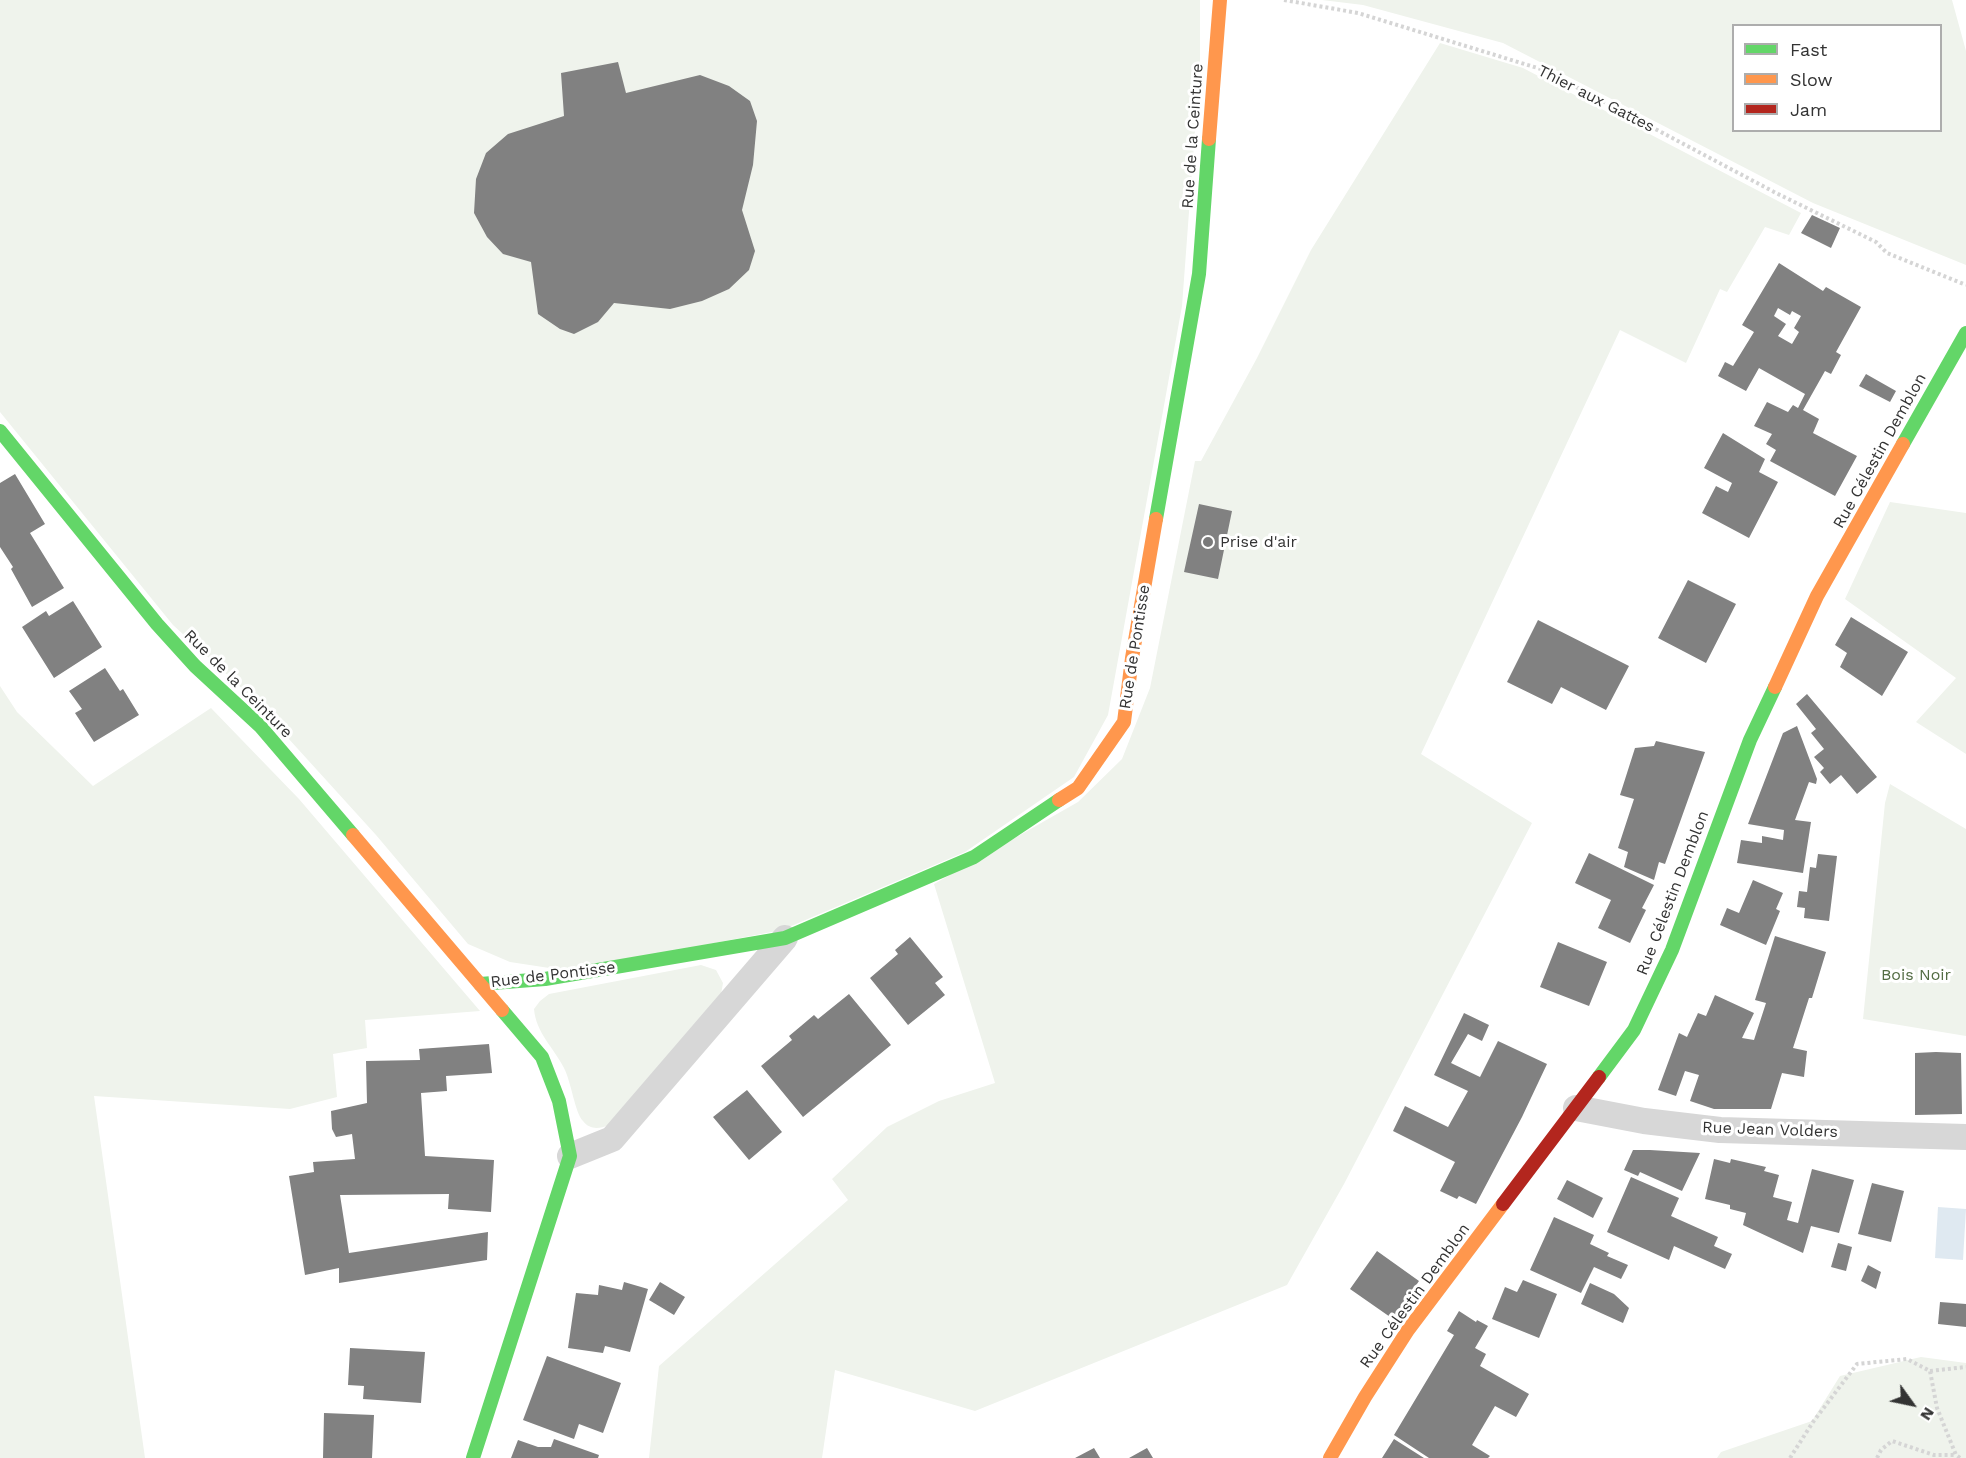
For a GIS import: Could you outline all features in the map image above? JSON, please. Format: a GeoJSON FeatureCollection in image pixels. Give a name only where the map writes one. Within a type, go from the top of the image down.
{"type":"FeatureCollection","features":[{"type":"Feature","properties":{"kind":"street","name":"Rue de la Ceinture"},"geometry":{"type":"LineString","coordinates":[[1199,274],[1220,0]]}},
{"type":"Feature","properties":{"kind":"street","name":"Rue de Pontisse"},"geometry":{"type":"LineString","coordinates":[[480,984],[545,980],[785,938],[974,857],[1077,788],[1124,722],[1132,658],[1199,274]]}},
{"type":"Feature","properties":{"kind":"street","name":"Rue Célestin Demblon"},"geometry":{"type":"LineString","coordinates":[[1330,1458],[1365,1397],[1408,1330],[1634,1030],[1672,950],[1750,740],[1817,596],[1966,333]]}},
{"type":"Feature","properties":{"kind":"street","name":"Rue de la Ceinture"},"geometry":{"type":"LineString","coordinates":[[0,431],[156,624],[195,666],[260,726],[480,984]]}},
{"type":"Feature","properties":{"kind":"street","name":"Rue de Pontisse"},"geometry":{"type":"LineString","coordinates":[[570,1156],[612,1139],[785,938]]}},
{"type":"Feature","properties":{"kind":"street","name":"Rue de Pontisse"},"geometry":{"type":"LineString","coordinates":[[473,1458],[570,1156],[559,1101],[542,1057],[480,984]]}},
{"type":"Feature","properties":{"kind":"street","name":"Rue Jean Volders"},"geometry":{"type":"LineString","coordinates":[[1576,1108],[1644,1121],[1720,1130],[1966,1137]]}},
{"type":"Feature","properties":{"kind":"path","name":"Thier aux Gattes"},"geometry":{"type":"LineString","coordinates":[[1284,0],[1358,13],[1544,70],[1776,193],[1876,242],[1887,254],[1966,285]]}},
{"type":"Feature","properties":{"kind":"path"},"geometry":{"type":"LineString","coordinates":[[1790,1458],[1813,1422],[1857,1365],[1907,1359],[1930,1371],[1966,1367]]}},
{"type":"Feature","properties":{"kind":"path"},"geometry":{"type":"LineString","coordinates":[[1877,1458],[1881,1450],[1892,1441],[1934,1455],[1958,1457],[1937,1408],[1930,1371]]}},
{"type":"Feature","properties":{"kind":"green space"},"geometry":{"type":"Polygon","coordinates":[[[0,0],[1200,0],[1200,64],[1182,306],[1108,715],[1074,777],[965,852],[782,930],[569,971],[510,962],[468,944],[376,835],[248,694],[173,625],[0,412],[0,0]]]}},
{"type":"Feature","properties":{"kind":"green space"},"geometry":{"type":"Polygon","coordinates":[[[1322,0],[1952,0],[1966,51],[1966,265],[1813,203],[1503,43],[1363,5],[1322,0]]]}},
{"type":"Feature","properties":{"kind":"green space"},"geometry":{"type":"Polygon","coordinates":[[[1440,43],[1523,68],[1801,213],[1789,235],[1765,227],[1727,292],[1720,289],[1686,363],[1620,330],[1421,754],[1532,823],[1344,1184],[1287,1285],[975,1411],[835,1370],[822,1458],[649,1458],[659,1366],[848,1200],[832,1179],[887,1127],[939,1101],[995,1083],[934,884],[1078,802],[1122,759],[1150,688],[1195,461],[1201,461],[1257,358],[1311,250],[1440,43]]]}},
{"type":"Feature","properties":{"kind":"green space"},"geometry":{"type":"Polygon","coordinates":[[[1890,502],[1966,513],[1966,754],[1916,722],[1956,678],[1845,599],[1890,502]]]}},
{"type":"Feature","properties":{"kind":"green space"},"geometry":{"type":"Polygon","coordinates":[[[0,686],[17,712],[93,786],[211,708],[299,799],[480,1011],[365,1020],[367,1048],[333,1054],[337,1097],[290,1109],[94,1096],[145,1458],[0,1458],[0,686]]]}},
{"type":"Feature","properties":{"kind":"green space","name":"Bois Noir"},"geometry":{"type":"Polygon","coordinates":[[[1890,784],[1966,829],[1966,1036],[1863,1019],[1885,803],[1890,784]]]}},
{"type":"Feature","properties":{"kind":"green space"},"geometry":{"type":"Polygon","coordinates":[[[701,965],[716,970],[723,983],[720,1000],[609,1125],[598,1128],[586,1124],[580,1117],[560,1061],[538,1026],[534,1009],[549,994],[701,965]]]}},
{"type":"Feature","properties":{"kind":"green space"},"geometry":{"type":"Polygon","coordinates":[[[1921,1357],[1966,1363],[1966,1458],[1717,1458],[1721,1452],[1812,1421],[1840,1376],[1921,1357]]]}},
{"type":"Feature","properties":{"kind":"shaded area"},"geometry":{"type":"Polygon","coordinates":[[[1938,1207],[1966,1209],[1963,1260],[1935,1258],[1938,1207]]]}},
{"type":"Feature","properties":{"kind":"building"},"geometry":{"type":"Polygon","coordinates":[[[618,62],[626,93],[700,75],[729,86],[750,101],[757,121],[753,165],[742,210],[755,251],[749,270],[729,289],[702,301],[670,309],[614,303],[598,322],[574,334],[560,329],[538,314],[531,262],[503,254],[487,237],[474,213],[476,179],[486,153],[508,134],[564,116],[561,73],[618,62]]]}},
{"type":"Feature","properties":{"kind":"building"},"geometry":{"type":"Polygon","coordinates":[[[1812,215],[1840,228],[1831,248],[1801,233],[1812,215]]]}},
{"type":"Feature","properties":{"kind":"building"},"geometry":{"type":"Polygon","coordinates":[[[1779,263],[1823,291],[1826,287],[1861,307],[1836,352],[1841,355],[1831,374],[1825,371],[1803,410],[1819,419],[1813,433],[1857,456],[1835,496],[1770,461],[1776,450],[1766,444],[1772,434],[1754,426],[1767,402],[1788,412],[1793,405],[1798,408],[1805,394],[1759,368],[1746,391],[1718,376],[1725,362],[1733,366],[1754,332],[1742,325],[1779,263]],[[1778,308],[1774,316],[1786,324],[1778,336],[1792,344],[1799,332],[1794,328],[1801,316],[1792,311],[1790,315],[1778,308]]]}},
{"type":"Feature","properties":{"kind":"building"},"geometry":{"type":"Polygon","coordinates":[[[1866,374],[1896,391],[1890,402],[1859,386],[1866,374]]]}},
{"type":"Feature","properties":{"kind":"building"},"geometry":{"type":"Polygon","coordinates":[[[1723,433],[1765,459],[1759,472],[1778,482],[1749,538],[1702,513],[1716,486],[1728,492],[1732,483],[1704,468],[1723,433]]]}},
{"type":"Feature","properties":{"kind":"building"},"geometry":{"type":"Polygon","coordinates":[[[15,474],[45,524],[30,533],[64,588],[32,607],[11,569],[13,567],[0,547],[0,483],[15,474]]]}},
{"type":"Feature","properties":{"kind":"building","name":"Prise d'air"},"geometry":{"type":"Polygon","coordinates":[[[1199,504],[1232,511],[1218,579],[1184,572],[1199,504]]]}},
{"type":"Feature","properties":{"kind":"building"},"geometry":{"type":"Polygon","coordinates":[[[1688,580],[1736,604],[1706,663],[1658,638],[1688,580]]]}},
{"type":"Feature","properties":{"kind":"building"},"geometry":{"type":"Polygon","coordinates":[[[73,601],[102,647],[54,678],[22,627],[46,611],[49,616],[73,601]]]}},
{"type":"Feature","properties":{"kind":"building"},"geometry":{"type":"Polygon","coordinates":[[[1851,617],[1908,652],[1882,696],[1840,667],[1847,653],[1835,645],[1851,617]]]}},
{"type":"Feature","properties":{"kind":"building"},"geometry":{"type":"Polygon","coordinates":[[[1538,620],[1629,666],[1606,710],[1561,687],[1552,704],[1507,682],[1538,620]]]}},
{"type":"Feature","properties":{"kind":"building"},"geometry":{"type":"Polygon","coordinates":[[[105,668],[120,691],[123,689],[139,715],[94,742],[75,713],[82,709],[69,691],[105,668]]]}},
{"type":"Feature","properties":{"kind":"building"},"geometry":{"type":"Polygon","coordinates":[[[1807,694],[1877,777],[1857,794],[1841,775],[1830,784],[1820,772],[1824,768],[1814,757],[1824,749],[1811,733],[1816,729],[1796,704],[1807,694]]]}},
{"type":"Feature","properties":{"kind":"building"},"geometry":{"type":"Polygon","coordinates":[[[1797,726],[1817,779],[1816,784],[1809,782],[1795,820],[1811,822],[1803,873],[1737,863],[1741,840],[1762,843],[1762,836],[1783,840],[1784,830],[1748,824],[1783,733],[1797,726]]]}},
{"type":"Feature","properties":{"kind":"building"},"geometry":{"type":"Polygon","coordinates":[[[1656,741],[1705,752],[1665,864],[1659,862],[1654,880],[1624,867],[1628,852],[1618,848],[1634,799],[1620,795],[1635,748],[1654,746],[1656,741]]]}},
{"type":"Feature","properties":{"kind":"building"},"geometry":{"type":"Polygon","coordinates":[[[1589,853],[1654,885],[1642,908],[1646,910],[1630,943],[1598,928],[1611,900],[1575,883],[1589,853]]]}},
{"type":"Feature","properties":{"kind":"building"},"geometry":{"type":"Polygon","coordinates":[[[1818,854],[1837,856],[1829,921],[1804,918],[1805,908],[1797,907],[1799,891],[1807,892],[1810,867],[1816,868],[1818,854]]]}},
{"type":"Feature","properties":{"kind":"building"},"geometry":{"type":"Polygon","coordinates":[[[1753,880],[1783,893],[1776,909],[1780,911],[1766,945],[1720,925],[1727,908],[1739,913],[1753,880]]]}},
{"type":"Feature","properties":{"kind":"building"},"geometry":{"type":"Polygon","coordinates":[[[1775,936],[1826,952],[1793,1048],[1807,1051],[1804,1077],[1782,1073],[1771,1109],[1714,1109],[1690,1101],[1699,1075],[1685,1071],[1676,1096],[1658,1090],[1679,1033],[1687,1037],[1698,1013],[1706,1016],[1715,995],[1754,1013],[1742,1038],[1754,1040],[1766,1003],[1755,1000],[1775,936]]]}},
{"type":"Feature","properties":{"kind":"building"},"geometry":{"type":"Polygon","coordinates":[[[910,937],[943,977],[935,983],[945,995],[908,1025],[870,978],[898,954],[895,950],[910,937]]]}},
{"type":"Feature","properties":{"kind":"building"},"geometry":{"type":"Polygon","coordinates":[[[1558,942],[1607,962],[1589,1006],[1540,987],[1558,942]]]}},
{"type":"Feature","properties":{"kind":"building"},"geometry":{"type":"Polygon","coordinates":[[[849,994],[891,1045],[803,1117],[761,1066],[792,1040],[789,1036],[814,1015],[818,1019],[849,994]]]}},
{"type":"Feature","properties":{"kind":"building"},"geometry":{"type":"Polygon","coordinates":[[[1464,1013],[1489,1025],[1482,1041],[1468,1034],[1451,1063],[1480,1077],[1498,1041],[1547,1064],[1476,1204],[1440,1191],[1455,1162],[1393,1131],[1405,1106],[1448,1127],[1468,1091],[1434,1075],[1464,1013]]]}},
{"type":"Feature","properties":{"kind":"building"},"geometry":{"type":"Polygon","coordinates":[[[489,1044],[492,1073],[446,1076],[447,1091],[421,1093],[425,1156],[494,1160],[491,1212],[448,1209],[449,1194],[340,1195],[349,1253],[488,1232],[487,1260],[339,1283],[339,1268],[305,1275],[289,1176],[314,1172],[313,1162],[355,1159],[352,1134],[336,1137],[332,1129],[331,1111],[367,1103],[366,1061],[420,1060],[419,1049],[489,1044]]]}},
{"type":"Feature","properties":{"kind":"building"},"geometry":{"type":"Polygon","coordinates":[[[1915,1053],[1961,1053],[1962,1114],[1915,1115],[1915,1053]]]}},
{"type":"Feature","properties":{"kind":"building"},"geometry":{"type":"Polygon","coordinates":[[[747,1090],[782,1132],[749,1160],[713,1117],[747,1090]]]}},
{"type":"Feature","properties":{"kind":"building"},"geometry":{"type":"Polygon","coordinates":[[[1633,1150],[1700,1153],[1682,1191],[1640,1172],[1638,1176],[1624,1170],[1633,1150]]]}},
{"type":"Feature","properties":{"kind":"building"},"geometry":{"type":"Polygon","coordinates":[[[1714,1159],[1730,1163],[1731,1159],[1766,1167],[1764,1171],[1779,1175],[1773,1197],[1792,1202],[1787,1220],[1798,1223],[1812,1169],[1854,1180],[1839,1233],[1811,1226],[1803,1253],[1743,1225],[1746,1213],[1730,1209],[1730,1205],[1705,1199],[1714,1159]]]}},
{"type":"Feature","properties":{"kind":"building"},"geometry":{"type":"Polygon","coordinates":[[[1631,1177],[1679,1198],[1671,1216],[1718,1237],[1714,1246],[1732,1254],[1725,1269],[1674,1246],[1669,1260],[1607,1232],[1631,1177]]]}},
{"type":"Feature","properties":{"kind":"building"},"geometry":{"type":"Polygon","coordinates":[[[1567,1180],[1603,1198],[1593,1218],[1557,1199],[1567,1180]]]}},
{"type":"Feature","properties":{"kind":"building"},"geometry":{"type":"Polygon","coordinates":[[[1872,1183],[1904,1191],[1891,1242],[1858,1234],[1872,1183]]]}},
{"type":"Feature","properties":{"kind":"building"},"geometry":{"type":"Polygon","coordinates":[[[1554,1217],[1594,1235],[1590,1244],[1609,1253],[1607,1256],[1628,1265],[1621,1279],[1594,1267],[1581,1293],[1530,1270],[1554,1217]]]}},
{"type":"Feature","properties":{"kind":"building"},"geometry":{"type":"Polygon","coordinates":[[[1838,1243],[1852,1247],[1846,1271],[1831,1267],[1838,1243]]]}},
{"type":"Feature","properties":{"kind":"building"},"geometry":{"type":"Polygon","coordinates":[[[1377,1251],[1419,1281],[1393,1319],[1350,1289],[1377,1251]]]}},
{"type":"Feature","properties":{"kind":"building"},"geometry":{"type":"Polygon","coordinates":[[[1868,1265],[1881,1272],[1876,1289],[1861,1281],[1868,1265]]]}},
{"type":"Feature","properties":{"kind":"building"},"geometry":{"type":"Polygon","coordinates":[[[1523,1280],[1557,1294],[1539,1338],[1492,1319],[1505,1287],[1517,1292],[1523,1280]]]}},
{"type":"Feature","properties":{"kind":"building"},"geometry":{"type":"Polygon","coordinates":[[[624,1282],[648,1289],[630,1352],[605,1346],[603,1353],[568,1348],[576,1293],[598,1295],[599,1285],[622,1290],[624,1282]]]}},
{"type":"Feature","properties":{"kind":"building"},"geometry":{"type":"Polygon","coordinates":[[[660,1282],[685,1297],[674,1315],[649,1300],[660,1282]]]}},
{"type":"Feature","properties":{"kind":"building"},"geometry":{"type":"Polygon","coordinates":[[[1590,1283],[1614,1294],[1629,1308],[1623,1323],[1581,1304],[1590,1283]]]}},
{"type":"Feature","properties":{"kind":"building"},"geometry":{"type":"Polygon","coordinates":[[[1940,1302],[1966,1304],[1966,1327],[1938,1324],[1940,1302]]]}},
{"type":"Feature","properties":{"kind":"building"},"geometry":{"type":"Polygon","coordinates":[[[1459,1311],[1476,1322],[1477,1320],[1488,1326],[1475,1348],[1486,1354],[1480,1366],[1529,1394],[1516,1417],[1495,1406],[1472,1445],[1490,1456],[1488,1458],[1429,1458],[1394,1435],[1454,1335],[1447,1331],[1459,1311]]]}},
{"type":"Feature","properties":{"kind":"building"},"geometry":{"type":"Polygon","coordinates":[[[350,1348],[425,1352],[421,1403],[363,1399],[364,1386],[348,1385],[350,1348]]]}},
{"type":"Feature","properties":{"kind":"building"},"geometry":{"type":"Polygon","coordinates":[[[547,1356],[621,1383],[603,1433],[579,1424],[574,1439],[523,1420],[547,1356]]]}},
{"type":"Feature","properties":{"kind":"building"},"geometry":{"type":"Polygon","coordinates":[[[324,1413],[374,1415],[372,1458],[323,1458],[324,1413]]]}},
{"type":"Feature","properties":{"kind":"building"},"geometry":{"type":"Polygon","coordinates":[[[554,1439],[599,1455],[598,1458],[511,1458],[518,1440],[538,1447],[551,1447],[554,1439]]]}},
{"type":"Feature","properties":{"kind":"building"},"geometry":{"type":"Polygon","coordinates":[[[1394,1439],[1424,1458],[1382,1458],[1394,1439]]]}},
{"type":"Feature","properties":{"kind":"building"},"geometry":{"type":"Polygon","coordinates":[[[1094,1448],[1100,1458],[1075,1458],[1094,1448]]]}},
{"type":"Feature","properties":{"kind":"building"},"geometry":{"type":"Polygon","coordinates":[[[1147,1448],[1153,1458],[1129,1458],[1147,1448]]]}},
{"type":"Feature","properties":{"kind":"traffic: fast"},"geometry":{"type":"LineString","coordinates":[[1156,519],[1199,274],[1209,139]]}},
{"type":"Feature","properties":{"kind":"traffic: fast"},"geometry":{"type":"LineString","coordinates":[[1903,444],[1966,333]]}},
{"type":"Feature","properties":{"kind":"traffic: fast"},"geometry":{"type":"LineString","coordinates":[[0,431],[157,624],[195,666],[260,726],[353,835]]}},
{"type":"Feature","properties":{"kind":"traffic: fast"},"geometry":{"type":"LineString","coordinates":[[1599,1077],[1634,1030],[1672,950],[1750,740],[1775,687]]}},
{"type":"Feature","properties":{"kind":"traffic: fast"},"geometry":{"type":"LineString","coordinates":[[480,984],[545,979],[785,938],[974,857],[1059,800]]}},
{"type":"Feature","properties":{"kind":"traffic: fast"},"geometry":{"type":"LineString","coordinates":[[473,1458],[570,1156],[559,1101],[542,1057],[502,1010]]}},
{"type":"Feature","properties":{"kind":"traffic: slow"},"geometry":{"type":"LineString","coordinates":[[1209,139],[1220,0]]}},
{"type":"Feature","properties":{"kind":"traffic: slow"},"geometry":{"type":"LineString","coordinates":[[1775,687],[1817,596],[1903,444]]}},
{"type":"Feature","properties":{"kind":"traffic: slow"},"geometry":{"type":"LineString","coordinates":[[1059,800],[1078,788],[1124,722],[1132,658],[1156,519]]}},
{"type":"Feature","properties":{"kind":"traffic: slow"},"geometry":{"type":"LineString","coordinates":[[353,835],[502,1010]]}},
{"type":"Feature","properties":{"kind":"traffic: slow"},"geometry":{"type":"LineString","coordinates":[[1330,1458],[1365,1397],[1408,1330],[1503,1204]]}},
{"type":"Feature","properties":{"kind":"traffic: jam"},"geometry":{"type":"LineString","coordinates":[[1503,1204],[1599,1077]]}},
{"type":"Feature","properties":{"kind":"place","name":"Prise d'air"},"geometry":{"type":"Point","coordinates":[1208,542]}}]}
